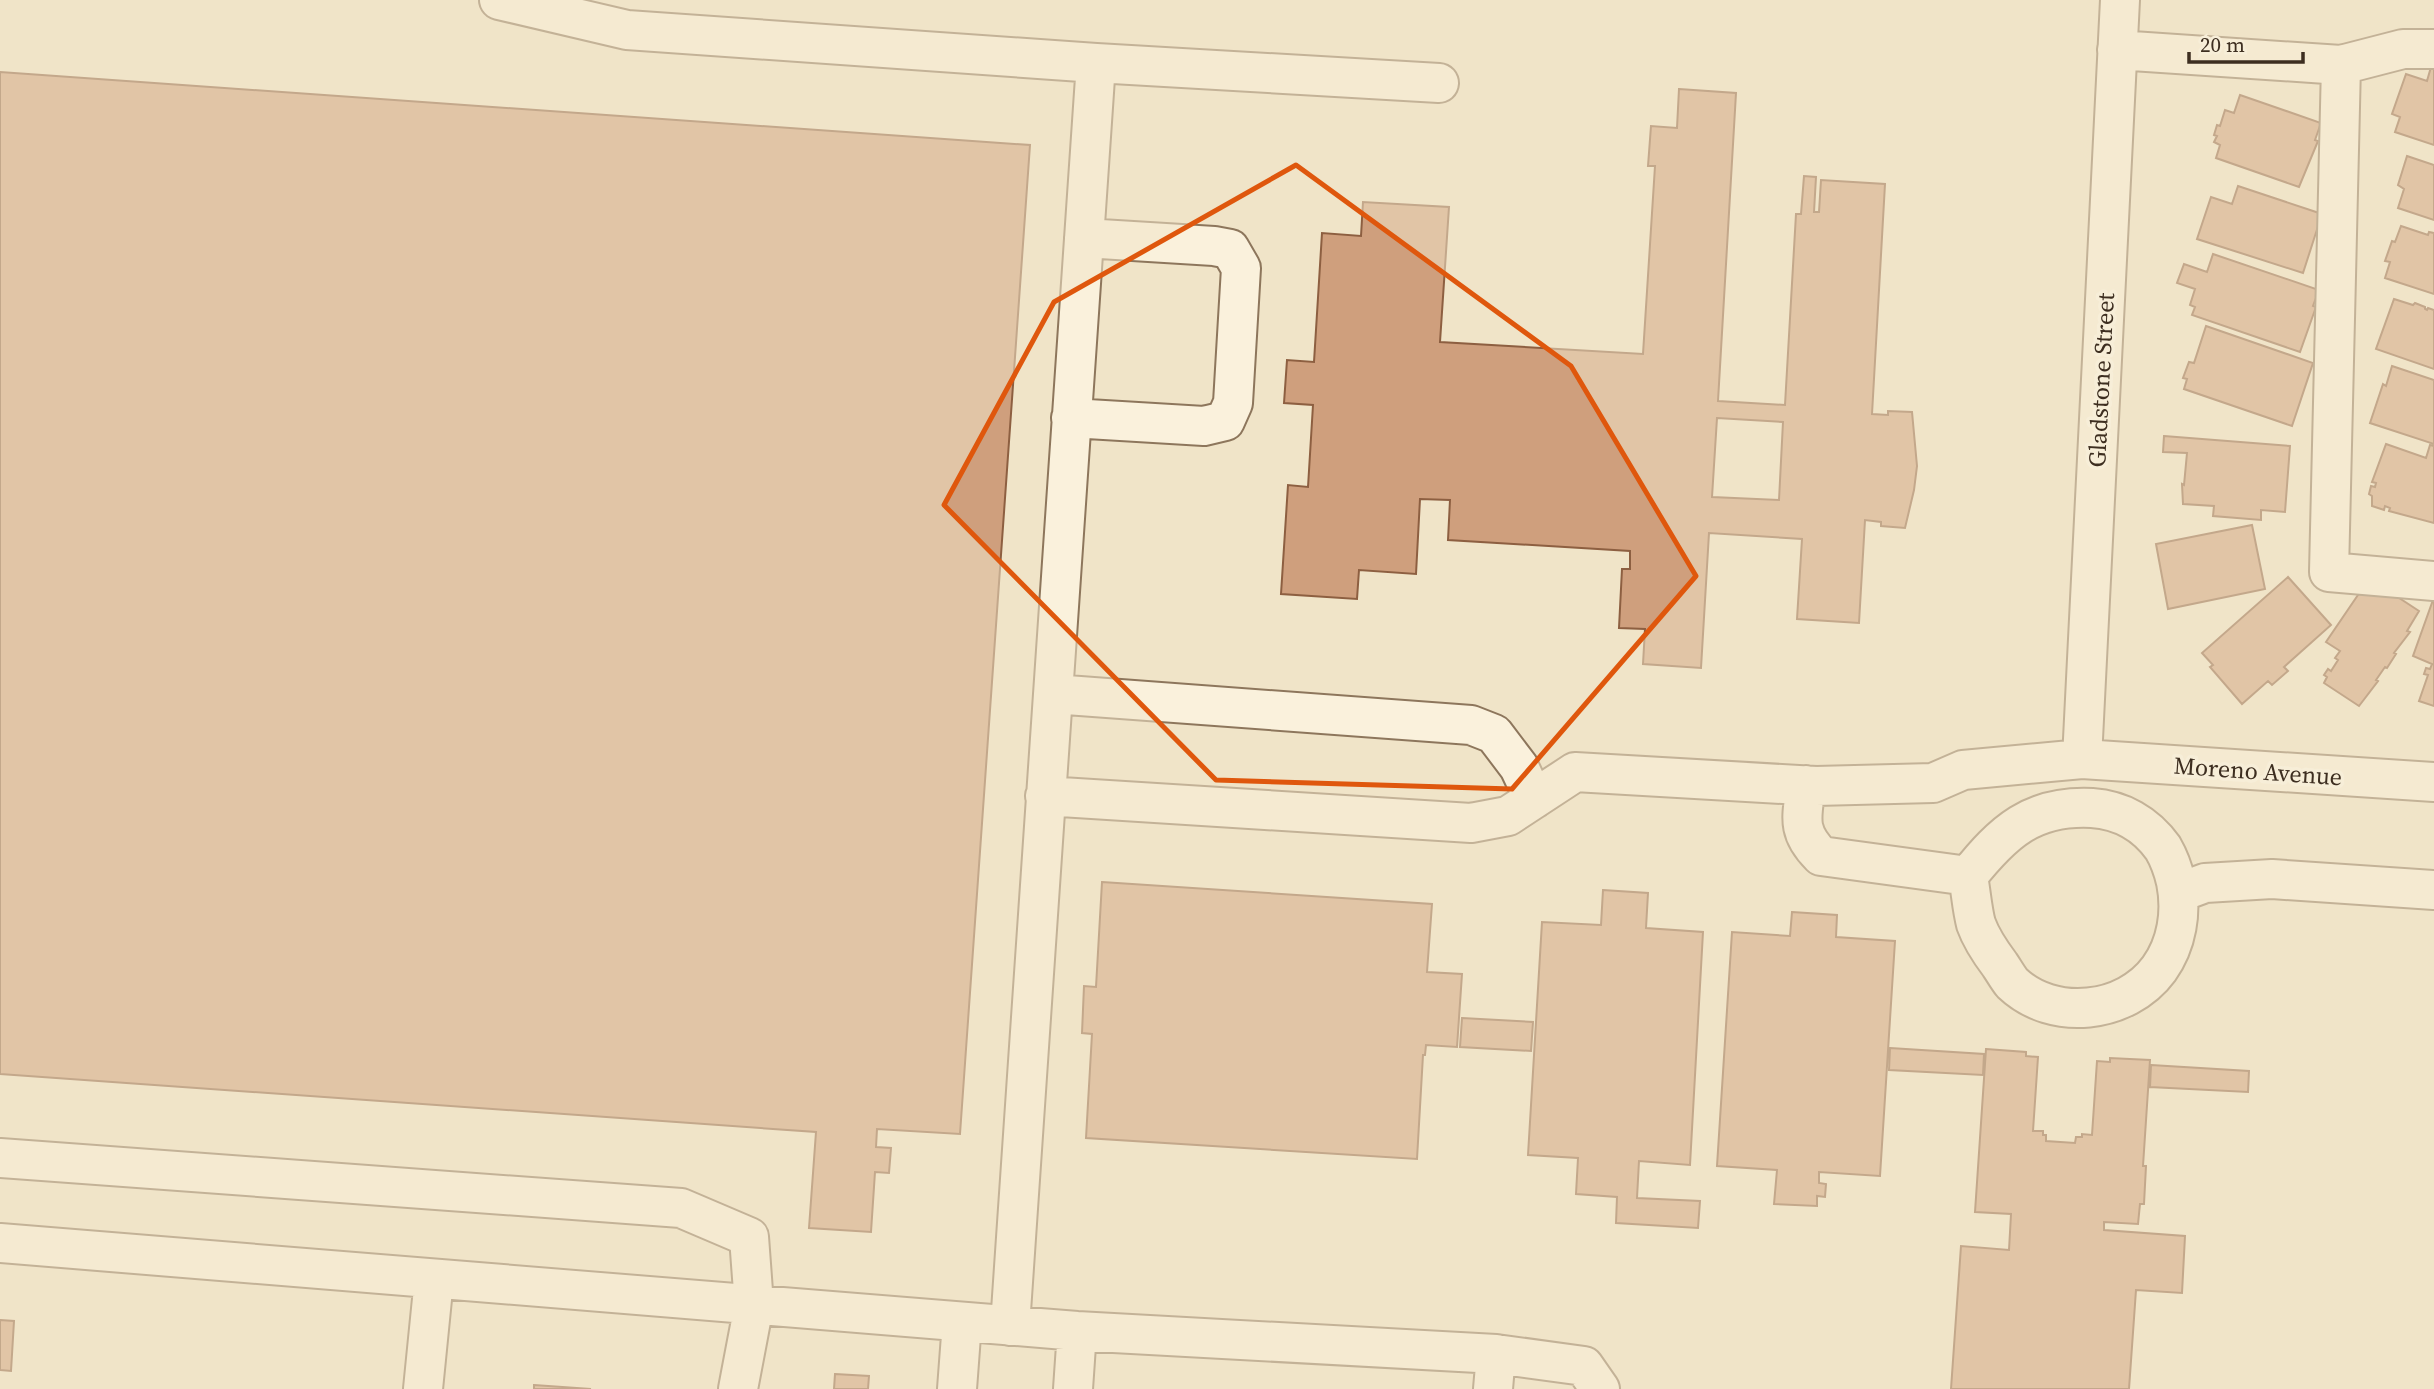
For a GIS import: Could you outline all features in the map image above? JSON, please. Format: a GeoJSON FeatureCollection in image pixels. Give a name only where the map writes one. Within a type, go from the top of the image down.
{"type":"FeatureCollection","features":[{"type":"Feature","properties":{"kind":"street"},"geometry":{"type":"LineString","coordinates":[[499,0],[627,30],[1096,63],[1438,83]]}},
{"type":"Feature","properties":{"kind":"street","name":"Gladstone Street"},"geometry":{"type":"LineString","coordinates":[[2082,759],[2120,0]]}},
{"type":"Feature","properties":{"kind":"street"},"geometry":{"type":"LineString","coordinates":[[2117,50],[2341,65],[2403,49],[2434,49]]}},
{"type":"Feature","properties":{"kind":"street"},"geometry":{"type":"LineString","coordinates":[[1010,1326],[1096,63]]}},
{"type":"Feature","properties":{"kind":"street"},"geometry":{"type":"LineString","coordinates":[[2341,65],[2329,572],[2434,581]]}},
{"type":"Feature","properties":{"kind":"street"},"geometry":{"type":"LineString","coordinates":[[1071,418],[1204,426],[1225,421],[1233,404],[1241,268],[1230,249],[1084,238]]}},
{"type":"Feature","properties":{"kind":"street"},"geometry":{"type":"LineString","coordinates":[[1053,694],[1471,725],[1494,734],[1519,767],[1534,799]]}},
{"type":"Feature","properties":{"kind":"street","name":"Moreno Avenue"},"geometry":{"type":"LineString","coordinates":[[1045,796],[1471,823],[1508,816],[1575,772],[1806,785],[1933,783],[1963,770],[2082,759],[2434,782]]}},
{"type":"Feature","properties":{"kind":"street"},"geometry":{"type":"LineString","coordinates":[[1806,785],[1802,823],[1808,843],[1821,856],[1968,876]]}},
{"type":"Feature","properties":{"kind":"street"},"geometry":{"type":"LineString","coordinates":[[2074,807],[2106,809],[2130,817],[2153,834],[2171,861],[2178,893],[2179,920],[2159,969],[2142,985],[2120,999],[2096,1007],[2067,1009],[2042,1002],[2013,983],[1993,956],[1976,925],[1968,876],[2012,828],[2043,812],[2074,807]]}},
{"type":"Feature","properties":{"kind":"street"},"geometry":{"type":"LineString","coordinates":[[2178,893],[2206,883],[2272,879],[2434,890]]}},
{"type":"Feature","properties":{"kind":"street"},"geometry":{"type":"LineString","coordinates":[[0,1158],[681,1208],[749,1237],[754,1305],[738,1389]]}},
{"type":"Feature","properties":{"kind":"street"},"geometry":{"type":"LineString","coordinates":[[0,1243],[1077,1331],[1495,1371],[1584,1366],[1600,1389]]}},
{"type":"Feature","properties":{"kind":"street"},"geometry":{"type":"LineString","coordinates":[[424,1389],[434,1279]]}},
{"type":"Feature","properties":{"kind":"street"},"geometry":{"type":"LineString","coordinates":[[957,1389],[961,1322]]}},
{"type":"Feature","properties":{"kind":"street"},"geometry":{"type":"LineString","coordinates":[[1073,1389],[1077,1331]]}},
{"type":"Feature","properties":{"kind":"highlighted area"},"geometry":{"type":"Polygon","coordinates":[[[1296,165],[1571,366],[1696,576],[1512,789],[1216,780],[944,505],[1054,302],[1296,165]]]}},
{"type":"Feature","properties":{"kind":"building"},"geometry":{"type":"Polygon","coordinates":[[[2431,67],[2434,67],[2434,145],[2395,132],[2400,117],[2392,114],[2406,74],[2427,81],[2431,67]]]}},
{"type":"Feature","properties":{"kind":"building"},"geometry":{"type":"Polygon","coordinates":[[[0,72],[1030,145],[960,1134],[877,1129],[876,1147],[891,1148],[889,1173],[875,1172],[871,1232],[809,1228],[816,1132],[0,1074],[0,72]]]}},
{"type":"Feature","properties":{"kind":"building"},"geometry":{"type":"Polygon","coordinates":[[[1679,89],[1736,93],[1718,401],[1785,405],[1796,214],[1801,214],[1804,176],[1816,177],[1814,212],[1819,212],[1821,180],[1885,184],[1872,414],[1888,415],[1888,411],[1912,412],[1917,466],[1905,528],[1881,526],[1881,522],[1865,520],[1859,623],[1797,619],[1802,539],[1709,533],[1701,668],[1643,664],[1645,629],[1619,628],[1622,569],[1630,569],[1630,551],[1448,540],[1450,500],[1420,499],[1416,574],[1359,570],[1357,599],[1281,594],[1288,485],[1308,487],[1313,405],[1284,403],[1287,360],[1314,362],[1322,233],[1361,236],[1363,202],[1449,207],[1440,342],[1643,354],[1655,166],[1648,166],[1651,126],[1677,128],[1679,89]],[[1717,418],[1712,497],[1779,500],[1783,422],[1717,418]]]}},
{"type":"Feature","properties":{"kind":"building"},"geometry":{"type":"Polygon","coordinates":[[[2240,95],[2321,123],[2315,140],[2318,141],[2299,187],[2216,158],[2220,145],[2214,142],[2217,125],[2220,126],[2225,110],[2234,113],[2240,95]]]}},
{"type":"Feature","properties":{"kind":"building"},"geometry":{"type":"Polygon","coordinates":[[[2407,156],[2434,165],[2434,220],[2398,208],[2404,189],[2398,185],[2407,156]]]}},
{"type":"Feature","properties":{"kind":"building"},"geometry":{"type":"Polygon","coordinates":[[[2238,186],[2322,214],[2303,273],[2197,239],[2211,197],[2232,204],[2238,186]]]}},
{"type":"Feature","properties":{"kind":"building"},"geometry":{"type":"Polygon","coordinates":[[[2401,226],[2428,235],[2429,232],[2434,233],[2434,294],[2385,278],[2390,262],[2385,261],[2401,226]]]}},
{"type":"Feature","properties":{"kind":"building"},"geometry":{"type":"Polygon","coordinates":[[[2213,254],[2319,290],[2313,306],[2316,307],[2300,352],[2192,315],[2195,307],[2190,305],[2195,289],[2177,283],[2184,264],[2207,272],[2213,254]]]}},
{"type":"Feature","properties":{"kind":"building"},"geometry":{"type":"Polygon","coordinates":[[[2394,299],[2434,310],[2434,369],[2376,349],[2394,299]]]}},
{"type":"Feature","properties":{"kind":"building"},"geometry":{"type":"Polygon","coordinates":[[[2206,326],[2313,363],[2292,426],[2184,389],[2187,379],[2183,378],[2189,362],[2194,363],[2206,326]]]}},
{"type":"Feature","properties":{"kind":"building"},"geometry":{"type":"Polygon","coordinates":[[[2392,366],[2434,380],[2434,444],[2370,423],[2392,366]]]}},
{"type":"Feature","properties":{"kind":"building"},"geometry":{"type":"Polygon","coordinates":[[[2164,436],[2290,446],[2285,512],[2261,510],[2261,520],[2213,516],[2214,506],[2183,504],[2182,484],[2184,485],[2187,453],[2163,452],[2164,436]]]}},
{"type":"Feature","properties":{"kind":"building"},"geometry":{"type":"Polygon","coordinates":[[[2386,444],[2426,458],[2430,445],[2434,446],[2434,523],[2389,511],[2390,508],[2385,506],[2384,510],[2372,506],[2372,496],[2369,494],[2371,486],[2375,487],[2376,483],[2372,482],[2386,444]]]}},
{"type":"Feature","properties":{"kind":"building"},"geometry":{"type":"Polygon","coordinates":[[[2252,525],[2265,589],[2168,609],[2156,544],[2252,525]]]}},
{"type":"Feature","properties":{"kind":"building"},"geometry":{"type":"Polygon","coordinates":[[[2288,577],[2331,625],[2284,667],[2288,671],[2272,685],[2268,681],[2242,704],[2210,667],[2213,665],[2202,653],[2288,577]]]}},
{"type":"Feature","properties":{"kind":"building"},"geometry":{"type":"Polygon","coordinates":[[[2360,592],[2393,594],[2419,611],[2407,631],[2410,632],[2359,706],[2324,683],[2327,677],[2324,675],[2328,669],[2331,671],[2340,651],[2326,642],[2360,592]]]}},
{"type":"Feature","properties":{"kind":"building"},"geometry":{"type":"Polygon","coordinates":[[[2433,600],[2434,706],[2419,701],[2428,675],[2424,674],[2426,668],[2430,669],[2432,664],[2413,656],[2433,600]]]}},
{"type":"Feature","properties":{"kind":"building"},"geometry":{"type":"Polygon","coordinates":[[[1102,882],[1432,904],[1427,972],[1462,974],[1457,1047],[1426,1045],[1423,1055],[1417,1159],[1086,1138],[1092,1034],[1082,1033],[1084,986],[1096,987],[1102,882]]]}},
{"type":"Feature","properties":{"kind":"building"},"geometry":{"type":"Polygon","coordinates":[[[1603,890],[1648,893],[1646,928],[1703,932],[1690,1165],[1639,1161],[1637,1198],[1700,1201],[1698,1228],[1616,1223],[1617,1197],[1576,1194],[1578,1158],[1528,1155],[1542,922],[1601,925],[1603,890]]]}},
{"type":"Feature","properties":{"kind":"building"},"geometry":{"type":"Polygon","coordinates":[[[1792,912],[1837,915],[1836,937],[1895,941],[1880,1176],[1819,1172],[1819,1183],[1826,1184],[1825,1197],[1817,1196],[1817,1206],[1774,1204],[1777,1170],[1717,1166],[1732,932],[1790,936],[1792,912]]]}},
{"type":"Feature","properties":{"kind":"building"},"geometry":{"type":"Polygon","coordinates":[[[1462,1018],[1533,1022],[1531,1051],[1460,1047],[1462,1018]]]}},
{"type":"Feature","properties":{"kind":"building"},"geometry":{"type":"Polygon","coordinates":[[[1890,1048],[1984,1054],[1983,1075],[1889,1070],[1890,1048]]]}},
{"type":"Feature","properties":{"kind":"building"},"geometry":{"type":"Polygon","coordinates":[[[1986,1049],[2026,1052],[2026,1056],[2038,1057],[2033,1131],[2043,1131],[2046,1141],[2075,1143],[2076,1137],[2082,1137],[2082,1134],[2092,1135],[2097,1061],[2110,1062],[2110,1058],[2150,1060],[2143,1166],[2146,1166],[2144,1204],[2140,1204],[2138,1224],[2104,1222],[2104,1230],[2185,1236],[2182,1293],[2136,1290],[2129,1389],[1951,1389],[1961,1246],[2009,1250],[2011,1214],[1975,1212],[1986,1049]]]}},
{"type":"Feature","properties":{"kind":"building"},"geometry":{"type":"Polygon","coordinates":[[[2151,1065],[2249,1071],[2248,1092],[2150,1087],[2151,1065]]]}},
{"type":"Feature","properties":{"kind":"building"},"geometry":{"type":"Polygon","coordinates":[[[0,1320],[14,1321],[11,1371],[0,1370],[0,1320]]]}},
{"type":"Feature","properties":{"kind":"building"},"geometry":{"type":"Polygon","coordinates":[[[835,1374],[869,1376],[868,1389],[834,1389],[835,1374]]]}},
{"type":"Feature","properties":{"kind":"building"},"geometry":{"type":"Polygon","coordinates":[[[534,1385],[591,1389],[534,1389],[534,1385]]]}}]}
